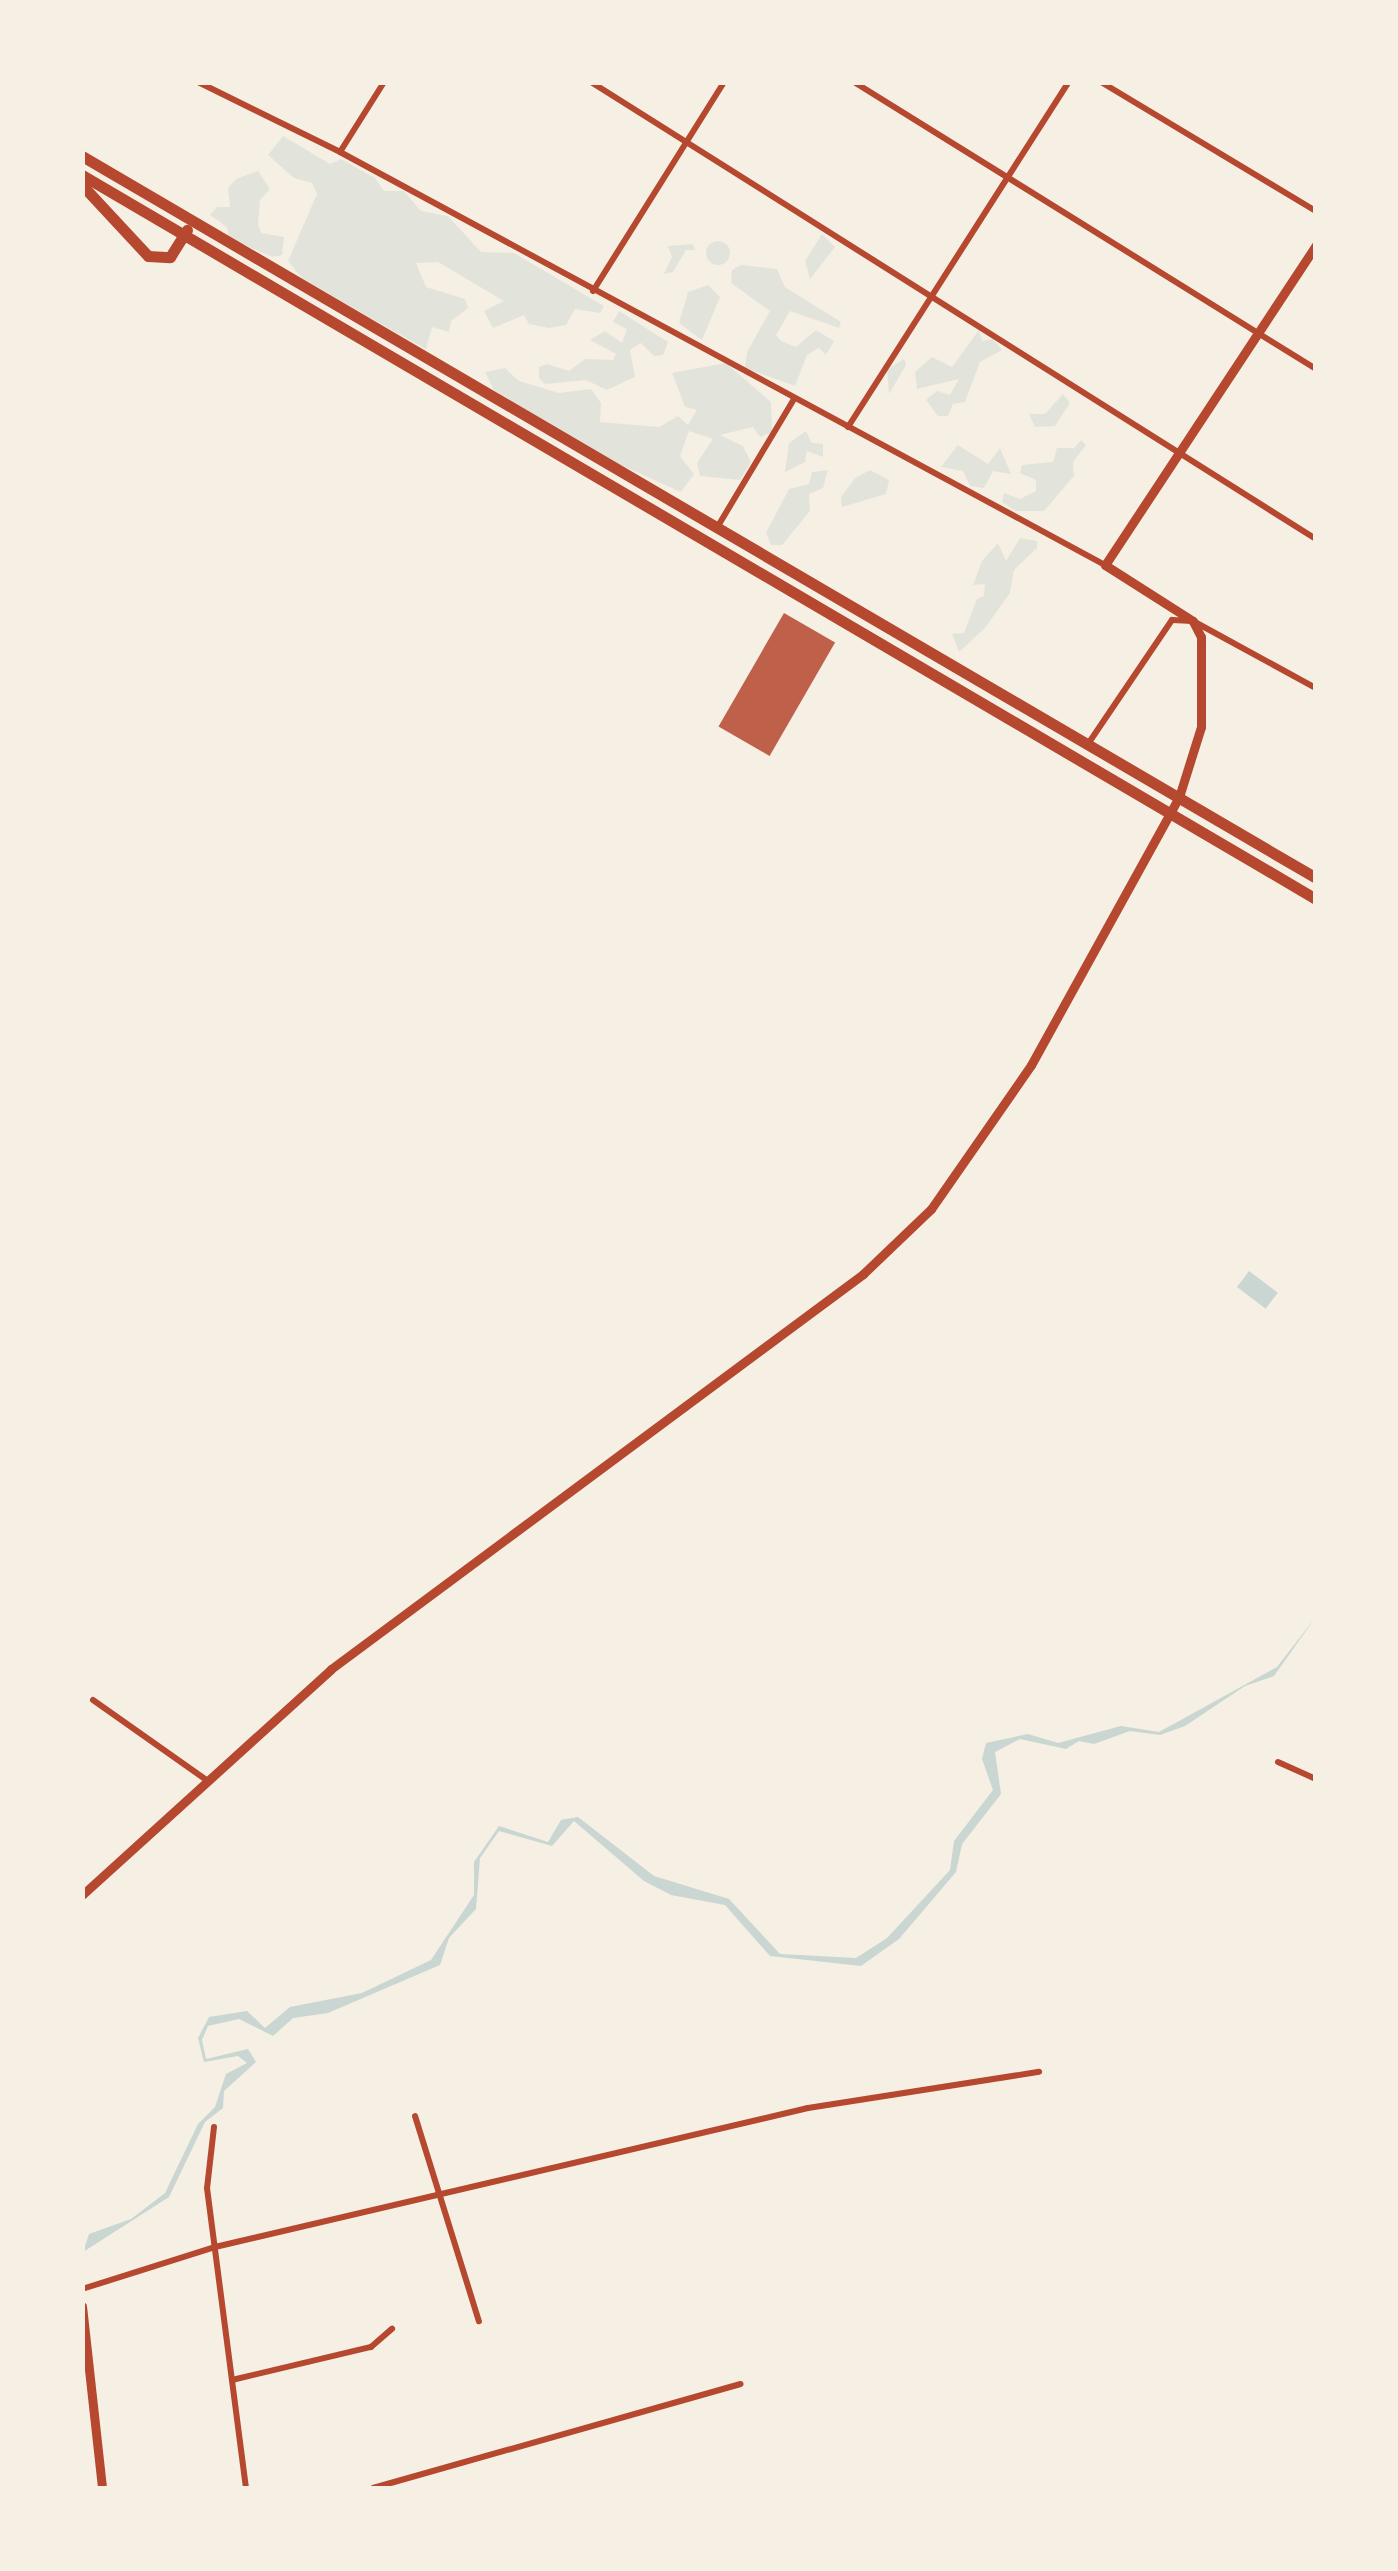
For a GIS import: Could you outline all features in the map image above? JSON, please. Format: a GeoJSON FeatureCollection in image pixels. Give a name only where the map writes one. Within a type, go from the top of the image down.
{"type":"FeatureCollection","features":[{"type":"Feature","properties":{"kind":"highway"},"geometry":{"type":"LineString","coordinates":[[82,156],[1316,878]]}},
{"type":"Feature","properties":{"kind":"highway"},"geometry":{"type":"LineString","coordinates":[[82,175],[1316,899]]}},
{"type":"Feature","properties":{"kind":"highway"},"geometry":{"type":"LineString","coordinates":[[82,185],[148,256],[170,258],[186,236],[184,216]]}},
{"type":"Feature","properties":{"kind":"main road"},"geometry":{"type":"LineString","coordinates":[[82,1894],[331,1669],[847,1286],[931,1209],[1032,1065],[1179,798],[1200,728],[1204,650],[1194,620],[1105,565],[1316,245]]}},
{"type":"Feature","properties":{"kind":"main road"},"geometry":{"type":"LineString","coordinates":[[82,2306],[102,2488]]}},
{"type":"Feature","properties":{"kind":"street"},"geometry":{"type":"LineString","coordinates":[[198,82],[340,152],[1105,565]]}},
{"type":"Feature","properties":{"kind":"street"},"geometry":{"type":"LineString","coordinates":[[340,152],[384,82]]}},
{"type":"Feature","properties":{"kind":"street"},"geometry":{"type":"LineString","coordinates":[[590,82],[1182,449],[1316,539]]}},
{"type":"Feature","properties":{"kind":"street"},"geometry":{"type":"LineString","coordinates":[[593,291],[683,141],[724,82]]}},
{"type":"Feature","properties":{"kind":"street"},"geometry":{"type":"LineString","coordinates":[[854,82],[1316,370]]}},
{"type":"Feature","properties":{"kind":"street"},"geometry":{"type":"LineString","coordinates":[[848,427],[1069,82]]}},
{"type":"Feature","properties":{"kind":"street"},"geometry":{"type":"LineString","coordinates":[[1101,82],[1316,211]]}},
{"type":"Feature","properties":{"kind":"street"},"geometry":{"type":"LineString","coordinates":[[717,528],[794,399]]}},
{"type":"Feature","properties":{"kind":"street"},"geometry":{"type":"LineString","coordinates":[[1088,745],[1164,626],[1194,620],[1316,688]]}},
{"type":"Feature","properties":{"kind":"street"},"geometry":{"type":"LineString","coordinates":[[93,1700],[208,1781]]}},
{"type":"Feature","properties":{"kind":"street"},"geometry":{"type":"LineString","coordinates":[[1278,1762],[1316,1779]]}},
{"type":"Feature","properties":{"kind":"street"},"geometry":{"type":"LineString","coordinates":[[82,2289],[215,2248],[808,2108],[1039,2072]]}},
{"type":"Feature","properties":{"kind":"street"},"geometry":{"type":"LineString","coordinates":[[415,2116],[436,2196],[479,2321]]}},
{"type":"Feature","properties":{"kind":"street"},"geometry":{"type":"LineString","coordinates":[[214,2127],[206,2174],[246,2488]]}},
{"type":"Feature","properties":{"kind":"street"},"geometry":{"type":"LineString","coordinates":[[232,2380],[370,2346],[392,2329]]}},
{"type":"Feature","properties":{"kind":"street"},"geometry":{"type":"LineString","coordinates":[[372,2488],[741,2384]]}},
{"type":"Feature","properties":{"kind":"shaded area"},"geometry":{"type":"Polygon","coordinates":[[[283,136],[330,164],[341,159],[375,178],[384,191],[404,191],[421,211],[448,216],[481,252],[514,253],[604,306],[600,313],[575,309],[566,325],[549,328],[529,324],[524,315],[493,328],[484,311],[504,301],[438,262],[416,263],[426,287],[465,299],[468,308],[451,321],[449,332],[432,327],[426,349],[302,278],[288,261],[317,194],[312,183],[294,178],[268,155],[283,136]]]}},
{"type":"Feature","properties":{"kind":"shaded area"},"geometry":{"type":"Polygon","coordinates":[[[258,171],[270,189],[260,200],[258,225],[261,233],[284,237],[282,255],[272,257],[229,238],[227,227],[210,215],[217,207],[230,207],[228,188],[236,179],[258,171]]]}},
{"type":"Feature","properties":{"kind":"shaded area"},"geometry":{"type":"Polygon","coordinates":[[[822,234],[835,247],[810,279],[805,261],[822,234]]]}},
{"type":"Feature","properties":{"kind":"shaded area"},"geometry":{"type":"Polygon","coordinates":[[[718,241],[730,253],[718,265],[706,253],[718,241]]]}},
{"type":"Feature","properties":{"kind":"shaded area"},"geometry":{"type":"Polygon","coordinates":[[[693,244],[695,250],[686,250],[673,272],[664,274],[672,257],[668,246],[693,244]]]}},
{"type":"Feature","properties":{"kind":"shaded area"},"geometry":{"type":"Polygon","coordinates":[[[741,265],[777,269],[785,287],[841,322],[839,328],[790,311],[776,335],[781,341],[796,347],[816,330],[834,341],[826,355],[819,348],[807,355],[795,386],[745,368],[747,352],[770,311],[731,283],[732,270],[741,265]]]}},
{"type":"Feature","properties":{"kind":"shaded area"},"geometry":{"type":"Polygon","coordinates":[[[708,285],[720,297],[702,340],[679,323],[688,292],[708,285]]]}},
{"type":"Feature","properties":{"kind":"shaded area"},"geometry":{"type":"Polygon","coordinates":[[[619,311],[668,342],[663,355],[654,356],[641,343],[630,350],[635,377],[607,390],[586,380],[545,384],[539,378],[539,367],[547,364],[569,371],[585,359],[613,360],[616,354],[590,340],[605,331],[622,343],[627,329],[613,322],[619,311]]]}},
{"type":"Feature","properties":{"kind":"shaded area"},"geometry":{"type":"Polygon","coordinates":[[[979,330],[982,341],[993,339],[1002,350],[980,362],[965,402],[953,404],[948,416],[938,416],[926,400],[937,391],[950,395],[959,379],[917,389],[915,372],[932,357],[952,367],[979,330]]]}},
{"type":"Feature","properties":{"kind":"shaded area"},"geometry":{"type":"Polygon","coordinates":[[[904,359],[906,365],[889,394],[887,370],[904,359]]]}},
{"type":"Feature","properties":{"kind":"shaded area"},"geometry":{"type":"Polygon","coordinates":[[[726,363],[771,402],[772,432],[760,437],[753,427],[720,435],[743,446],[751,462],[740,480],[700,476],[697,463],[713,439],[689,431],[680,456],[694,474],[681,492],[599,455],[494,390],[485,372],[505,368],[519,381],[559,393],[591,389],[601,403],[600,422],[659,427],[678,416],[688,425],[697,410],[685,407],[672,373],[726,363]]]}},
{"type":"Feature","properties":{"kind":"shaded area"},"geometry":{"type":"Polygon","coordinates":[[[1063,394],[1070,403],[1055,426],[1035,427],[1029,414],[1045,414],[1063,394]]]}},
{"type":"Feature","properties":{"kind":"shaded area"},"geometry":{"type":"Polygon","coordinates":[[[806,431],[812,443],[823,444],[823,457],[807,451],[805,462],[785,472],[789,443],[806,431]]]}},
{"type":"Feature","properties":{"kind":"shaded area"},"geometry":{"type":"Polygon","coordinates":[[[1081,440],[1086,445],[1073,462],[1074,476],[1044,511],[1016,511],[1002,502],[1004,493],[1020,499],[1036,491],[1036,480],[1020,473],[1022,465],[1053,462],[1057,448],[1074,448],[1081,440]]]}},
{"type":"Feature","properties":{"kind":"shaded area"},"geometry":{"type":"Polygon","coordinates":[[[958,445],[988,464],[1000,448],[1011,474],[993,471],[984,488],[970,486],[963,471],[941,467],[958,445]]]}},
{"type":"Feature","properties":{"kind":"shaded area"},"geometry":{"type":"Polygon","coordinates":[[[828,470],[823,488],[809,494],[810,511],[782,545],[771,545],[766,533],[789,489],[809,484],[812,472],[828,470]]]}},
{"type":"Feature","properties":{"kind":"shaded area"},"geometry":{"type":"Polygon","coordinates":[[[870,470],[889,480],[886,494],[842,507],[841,497],[855,478],[870,470]]]}},
{"type":"Feature","properties":{"kind":"shaded area"},"geometry":{"type":"Polygon","coordinates":[[[1020,538],[1037,541],[1037,548],[1014,570],[1010,593],[985,628],[959,652],[952,634],[964,633],[977,599],[984,596],[985,584],[973,585],[982,561],[998,543],[1006,561],[1020,538]]]}},
{"type":"Feature","properties":{"kind":"shaded area"},"geometry":{"type":"Polygon","coordinates":[[[1249,1271],[1278,1293],[1266,1309],[1237,1287],[1249,1271]]]}},
{"type":"Feature","properties":{"kind":"shaded area"},"geometry":{"type":"Polygon","coordinates":[[[1315,1618],[1274,1676],[1245,1686],[1185,1726],[1160,1735],[1130,1731],[1094,1744],[1079,1741],[1066,1749],[1020,1739],[995,1752],[1001,1794],[962,1844],[956,1872],[899,1939],[861,1966],[770,1956],[725,1905],[671,1895],[644,1881],[574,1821],[552,1846],[499,1831],[480,1858],[476,1909],[449,1938],[440,1965],[328,2013],[293,2018],[273,2036],[239,2019],[208,2026],[202,2040],[206,2059],[248,2049],[256,2062],[224,2091],[223,2108],[205,2122],[169,2197],[83,2252],[89,2234],[131,2219],[165,2193],[198,2124],[215,2107],[226,2074],[247,2063],[238,2056],[204,2062],[198,2038],[209,2017],[247,2011],[265,2028],[290,2007],[362,1993],[431,1960],[474,1895],[474,1862],[499,1826],[548,1842],[561,1820],[578,1817],[654,1876],[729,1899],[780,1954],[856,1958],[887,1938],[950,1870],[954,1841],[993,1790],[982,1759],[986,1743],[1028,1734],[1058,1743],[1121,1726],[1159,1732],[1277,1667],[1315,1618]]]}},
{"type":"Feature","properties":{"kind":"building"},"geometry":{"type":"Polygon","coordinates":[[[784,613],[835,642],[770,756],[718,726],[784,613]]]}}]}
